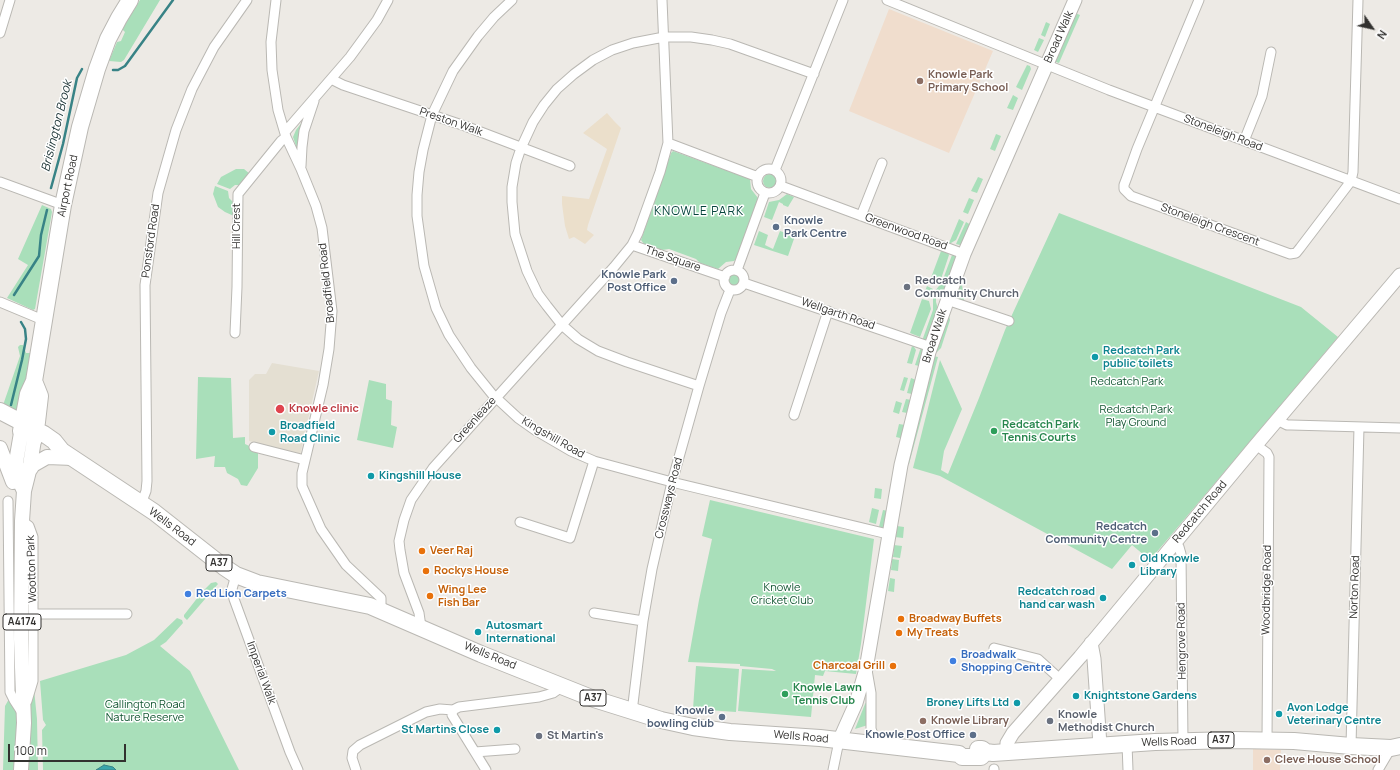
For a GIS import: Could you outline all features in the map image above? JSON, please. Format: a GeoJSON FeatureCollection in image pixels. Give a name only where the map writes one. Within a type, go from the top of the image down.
{"type":"FeatureCollection","features":[{"type":"Feature","properties":{"kind":"highway","name":"Airport Road"},"geometry":{"type":"LineString","coordinates":[[28,431],[26,404],[28,394],[34,381],[63,205],[80,127],[97,69],[108,39],[130,0]]}},
{"type":"Feature","properties":{"kind":"highway","name":"Airport Road"},"geometry":{"type":"LineString","coordinates":[[28,431],[40,396],[34,381]]}},
{"type":"Feature","properties":{"kind":"highway"},"geometry":{"type":"LineString","coordinates":[[2,415],[16,410],[26,404]]}},
{"type":"Feature","properties":{"kind":"highway","name":"Wells Road"},"geometry":{"type":"LineString","coordinates":[[2,415],[28,431],[54,441],[67,454],[174,527],[236,575],[264,586],[351,601],[381,610],[481,654],[594,699],[661,720],[730,732],[839,740],[959,754],[960,751],[968,749],[982,749],[986,752],[1007,752],[1183,741],[1266,740],[1351,746],[1395,747]]}},
{"type":"Feature","properties":{"kind":"main road","name":"Wootton Park"},"geometry":{"type":"LineString","coordinates":[[24,718],[22,639],[16,551],[22,521],[23,491],[29,471],[28,431]]}},
{"type":"Feature","properties":{"kind":"main road","name":"Wootton Park"},"geometry":{"type":"LineString","coordinates":[[23,491],[17,476],[16,462],[28,431]]}},
{"type":"Feature","properties":{"kind":"main road"},"geometry":{"type":"LineString","coordinates":[[0,448],[15,489],[23,491]]}},
{"type":"Feature","properties":{"kind":"main road"},"geometry":{"type":"LineString","coordinates":[[29,471],[33,465],[47,457],[67,454]]}},
{"type":"Feature","properties":{"kind":"main road","name":"A4174"},"geometry":{"type":"LineString","coordinates":[[21,770],[24,718]]}},
{"type":"Feature","properties":{"kind":"street"},"geometry":{"type":"LineString","coordinates":[[0,33],[10,0]]}},
{"type":"Feature","properties":{"kind":"street","name":"Ponsford Road"},"geometry":{"type":"LineString","coordinates":[[141,504],[146,491],[147,481],[144,321],[145,285],[158,193],[176,130],[192,89],[214,47],[247,0]]}},
{"type":"Feature","properties":{"kind":"street","name":"Broadfield Road"},"geometry":{"type":"LineString","coordinates":[[276,0],[271,42],[272,70],[278,110],[286,134],[316,206],[322,228],[332,311],[329,349],[323,385],[302,473],[302,486],[321,529],[346,565],[381,598],[381,610]]}},
{"type":"Feature","properties":{"kind":"street","name":"Hill Crest"},"geometry":{"type":"LineString","coordinates":[[235,334],[238,194],[316,96],[365,39],[388,0]]}},
{"type":"Feature","properties":{"kind":"street","name":"Kingshill Road"},"geometry":{"type":"LineString","coordinates":[[512,0],[494,17],[478,36],[457,65],[443,90],[432,115],[419,172],[417,216],[424,266],[436,308],[449,335],[471,368],[495,397],[518,418],[535,430],[571,451],[594,461],[672,482],[888,534]]}},
{"type":"Feature","properties":{"kind":"street","name":"The Square"},"geometry":{"type":"LineString","coordinates":[[662,0],[668,143],[660,172],[638,233],[632,245],[724,276]]}},
{"type":"Feature","properties":{"kind":"street"},"geometry":{"type":"LineString","coordinates":[[775,170],[843,0]]}},
{"type":"Feature","properties":{"kind":"street","name":"Stoneleigh Road"},"geometry":{"type":"LineString","coordinates":[[887,0],[1109,90],[1400,199]]}},
{"type":"Feature","properties":{"kind":"street","name":"Broad Walk"},"geometry":{"type":"LineString","coordinates":[[839,740],[856,703],[866,669],[901,465],[909,428],[931,347],[964,254],[1075,0]]}},
{"type":"Feature","properties":{"kind":"street"},"geometry":{"type":"LineString","coordinates":[[1155,107],[1199,0]]}},
{"type":"Feature","properties":{"kind":"street"},"geometry":{"type":"LineString","coordinates":[[1351,181],[1358,0]]}},
{"type":"Feature","properties":{"kind":"street"},"geometry":{"type":"LineString","coordinates":[[699,386],[598,351],[578,339],[562,325],[538,294],[526,272],[517,245],[513,220],[512,202],[514,176],[521,148],[533,122],[557,89],[593,60],[612,50],[633,43],[664,37],[691,37],[712,40],[730,44],[814,74]]}},
{"type":"Feature","properties":{"kind":"street"},"geometry":{"type":"LineString","coordinates":[[1244,141],[1262,96],[1271,52]]}},
{"type":"Feature","properties":{"kind":"street","name":"Preston Walk"},"geometry":{"type":"LineString","coordinates":[[331,79],[343,85],[432,115],[570,166]]}},
{"type":"Feature","properties":{"kind":"street","name":"Broadfield Road"},"geometry":{"type":"LineString","coordinates":[[301,169],[304,131],[316,96]]}},
{"type":"Feature","properties":{"kind":"street","name":"Stoneleigh Crescent"},"geometry":{"type":"LineString","coordinates":[[1155,107],[1126,177],[1124,189],[1131,196],[1205,224],[1286,253],[1296,253],[1351,181]]}},
{"type":"Feature","properties":{"kind":"street"},"geometry":{"type":"LineString","coordinates":[[668,143],[758,176]]}},
{"type":"Feature","properties":{"kind":"street"},"geometry":{"type":"LineString","coordinates":[[861,216],[882,163]]}},
{"type":"Feature","properties":{"kind":"street"},"geometry":{"type":"LineString","coordinates":[[770,168],[775,170],[782,179],[781,186],[774,192],[765,193],[757,184],[758,176],[760,172],[765,169],[770,168]]}},
{"type":"Feature","properties":{"kind":"street"},"geometry":{"type":"LineString","coordinates":[[0,182],[63,205]]}},
{"type":"Feature","properties":{"kind":"street","name":"Greenwood Road"},"geometry":{"type":"LineString","coordinates":[[781,186],[964,254]]}},
{"type":"Feature","properties":{"kind":"street"},"geometry":{"type":"LineString","coordinates":[[737,270],[765,193]]}},
{"type":"Feature","properties":{"kind":"street","name":"Greenleaze"},"geometry":{"type":"LineString","coordinates":[[421,627],[419,613],[404,573],[399,541],[411,500],[433,468],[495,397],[614,267],[632,245]]}},
{"type":"Feature","properties":{"kind":"street"},"geometry":{"type":"LineString","coordinates":[[737,270],[742,274],[745,280],[740,289],[730,290],[725,286],[724,276],[730,271],[737,270]]}},
{"type":"Feature","properties":{"kind":"street","name":"Redcatch Road"},"geometry":{"type":"LineString","coordinates":[[1007,752],[1007,743],[1013,733],[1080,657],[1400,274]]}},
{"type":"Feature","properties":{"kind":"street","name":"Wellgarth Road"},"geometry":{"type":"LineString","coordinates":[[744,283],[931,347]]}},
{"type":"Feature","properties":{"kind":"street","name":"Crossways Road"},"geometry":{"type":"LineString","coordinates":[[632,712],[643,620],[652,569],[672,482],[721,313],[730,290]]}},
{"type":"Feature","properties":{"kind":"street"},"geometry":{"type":"LineString","coordinates":[[947,300],[1009,321]]}},
{"type":"Feature","properties":{"kind":"street"},"geometry":{"type":"LineString","coordinates":[[0,302],[43,320]]}},
{"type":"Feature","properties":{"kind":"street"},"geometry":{"type":"LineString","coordinates":[[794,415],[828,311]]}},
{"type":"Feature","properties":{"kind":"street"},"geometry":{"type":"LineString","coordinates":[[1277,420],[1286,425],[1400,428]]}},
{"type":"Feature","properties":{"kind":"street","name":"Norton Road"},"geometry":{"type":"LineString","coordinates":[[1351,746],[1359,427]]}},
{"type":"Feature","properties":{"kind":"street","name":"Woodbridge Road"},"geometry":{"type":"LineString","coordinates":[[1256,445],[1267,453],[1269,457],[1266,740]]}},
{"type":"Feature","properties":{"kind":"street"},"geometry":{"type":"LineString","coordinates":[[254,447],[305,460]]}},
{"type":"Feature","properties":{"kind":"street"},"geometry":{"type":"LineString","coordinates":[[520,522],[570,538],[594,461]]}},
{"type":"Feature","properties":{"kind":"street","name":"Wootton Park"},"geometry":{"type":"LineString","coordinates":[[8,501],[16,551]]}},
{"type":"Feature","properties":{"kind":"street","name":"Wootton Park"},"geometry":{"type":"LineString","coordinates":[[22,521],[29,526],[33,537],[33,681],[24,718]]}},
{"type":"Feature","properties":{"kind":"street","name":"Hengrove Road"},"geometry":{"type":"LineString","coordinates":[[1175,542],[1179,547],[1181,554],[1183,741]]}},
{"type":"Feature","properties":{"kind":"street","name":"Imperial Walk"},"geometry":{"type":"LineString","coordinates":[[236,575],[232,589],[234,599],[298,770]]}},
{"type":"Feature","properties":{"kind":"street"},"geometry":{"type":"LineString","coordinates":[[594,613],[643,620]]}},
{"type":"Feature","properties":{"kind":"street"},"geometry":{"type":"LineString","coordinates":[[33,614],[127,614]]}},
{"type":"Feature","properties":{"kind":"street"},"geometry":{"type":"LineString","coordinates":[[1091,643],[1094,659],[1100,745]]}},
{"type":"Feature","properties":{"kind":"street"},"geometry":{"type":"LineString","coordinates":[[994,648],[1038,659],[1060,679]]}},
{"type":"Feature","properties":{"kind":"street"},"geometry":{"type":"LineString","coordinates":[[1080,657],[1089,654],[1094,659]]}},
{"type":"Feature","properties":{"kind":"street","name":"Broad Walk"},"geometry":{"type":"LineString","coordinates":[[866,669],[871,693],[871,729],[881,745]]}},
{"type":"Feature","properties":{"kind":"street"},"geometry":{"type":"LineString","coordinates":[[356,770],[352,758],[353,751],[360,744],[426,712],[440,709],[453,710],[459,707],[539,697],[553,693],[564,686]]}},
{"type":"Feature","properties":{"kind":"street"},"geometry":{"type":"LineString","coordinates":[[453,710],[452,715],[486,770]]}},
{"type":"Feature","properties":{"kind":"street"},"geometry":{"type":"LineString","coordinates":[[833,770],[839,740]]}},
{"type":"Feature","properties":{"kind":"street"},"geometry":{"type":"LineString","coordinates":[[1127,744],[1128,770]]}},
{"type":"Feature","properties":{"kind":"street"},"geometry":{"type":"LineString","coordinates":[[1378,770],[1395,747]]}},
{"type":"Feature","properties":{"kind":"street"},"geometry":{"type":"LineString","coordinates":[[475,752],[515,750]]}},
{"type":"Feature","properties":{"kind":"shaded area","name":"Knowle Park Primary School"},"geometry":{"type":"Polygon","coordinates":[[[889,9],[993,51],[949,153],[849,111],[889,9]]]}},
{"type":"Feature","properties":{"kind":"shaded area"},"geometry":{"type":"Polygon","coordinates":[[[607,113],[621,128],[588,225],[587,230],[594,235],[585,244],[574,237],[569,239],[565,226],[562,196],[589,199],[607,149],[583,133],[607,113]]]}},
{"type":"Feature","properties":{"kind":"shaded area","name":"Knowle clinic"},"geometry":{"type":"Polygon","coordinates":[[[272,363],[319,371],[300,455],[249,441],[249,380],[255,374],[266,374],[272,363]]]}},
{"type":"Feature","properties":{"kind":"shaded area","name":"Cleve House School"},"geometry":{"type":"Polygon","coordinates":[[[1253,749],[1281,750],[1280,770],[1253,770],[1253,749]]]}},
{"type":"Feature","properties":{"kind":"green space"},"geometry":{"type":"Polygon","coordinates":[[[140,0],[160,0],[124,60],[121,62],[109,61],[117,42],[121,41],[125,32],[122,29],[140,0]]]}},
{"type":"Feature","properties":{"kind":"green space"},"geometry":{"type":"Polygon","coordinates":[[[1075,13],[1080,15],[1059,63],[1053,61],[1075,13]]]}},
{"type":"Feature","properties":{"kind":"green space"},"geometry":{"type":"Polygon","coordinates":[[[1046,22],[1050,24],[1045,37],[1041,35],[1046,22]]]}},
{"type":"Feature","properties":{"kind":"green space"},"geometry":{"type":"Polygon","coordinates":[[[1039,38],[1044,40],[1038,52],[1034,50],[1039,38]]]}},
{"type":"Feature","properties":{"kind":"green space"},"geometry":{"type":"Polygon","coordinates":[[[1027,65],[1030,66],[1031,69],[1022,90],[1016,87],[1027,65]]]}},
{"type":"Feature","properties":{"kind":"green space"},"geometry":{"type":"Polygon","coordinates":[[[1013,95],[1018,98],[1013,110],[1007,108],[1013,95]]]}},
{"type":"Feature","properties":{"kind":"green space"},"geometry":{"type":"Polygon","coordinates":[[[306,117],[298,152],[293,137],[296,130],[306,117]]]}},
{"type":"Feature","properties":{"kind":"green space"},"geometry":{"type":"Polygon","coordinates":[[[996,134],[1001,136],[995,151],[990,149],[996,134]]]}},
{"type":"Feature","properties":{"kind":"green space"},"geometry":{"type":"Polygon","coordinates":[[[673,151],[750,179],[751,189],[758,198],[736,259],[734,261],[726,262],[718,269],[700,263],[696,259],[669,249],[662,250],[644,244],[641,240],[671,153],[673,151]]]}},
{"type":"Feature","properties":{"kind":"green space"},"geometry":{"type":"Polygon","coordinates":[[[236,169],[244,169],[250,174],[242,185],[235,185],[230,189],[217,184],[221,177],[236,169]]]}},
{"type":"Feature","properties":{"kind":"green space"},"geometry":{"type":"Polygon","coordinates":[[[770,174],[775,176],[777,181],[775,186],[770,188],[765,186],[763,181],[765,176],[770,174]]]}},
{"type":"Feature","properties":{"kind":"green space"},"geometry":{"type":"Polygon","coordinates":[[[978,177],[983,179],[977,193],[971,191],[978,177]]]}},
{"type":"Feature","properties":{"kind":"green space"},"geometry":{"type":"Polygon","coordinates":[[[215,186],[228,191],[229,198],[234,203],[234,216],[218,207],[213,194],[215,186]]]}},
{"type":"Feature","properties":{"kind":"green space"},"geometry":{"type":"Polygon","coordinates":[[[787,194],[794,197],[788,207],[779,202],[772,220],[764,217],[769,202],[779,200],[787,194]]]}},
{"type":"Feature","properties":{"kind":"green space"},"geometry":{"type":"Polygon","coordinates":[[[969,198],[974,200],[968,214],[963,212],[969,198]]]}},
{"type":"Feature","properties":{"kind":"green space"},"geometry":{"type":"Polygon","coordinates":[[[42,205],[51,209],[52,212],[35,309],[33,310],[7,298],[28,265],[18,259],[42,205]]]}},
{"type":"Feature","properties":{"kind":"green space","name":"Redcatch Park"},"geometry":{"type":"Polygon","coordinates":[[[1059,213],[1301,307],[1338,337],[1150,560],[1132,545],[1112,569],[940,476],[913,468],[940,360],[962,409],[944,451],[941,470],[948,474],[1005,330],[1059,213]]]}},
{"type":"Feature","properties":{"kind":"green space"},"geometry":{"type":"Polygon","coordinates":[[[959,219],[964,222],[956,240],[949,243],[959,219]]]}},
{"type":"Feature","properties":{"kind":"green space"},"geometry":{"type":"Polygon","coordinates":[[[966,222],[971,225],[963,243],[960,245],[956,244],[966,222]]]}},
{"type":"Feature","properties":{"kind":"green space"},"geometry":{"type":"Polygon","coordinates":[[[759,231],[768,235],[765,245],[773,249],[780,231],[795,236],[788,256],[754,245],[759,231]]]}},
{"type":"Feature","properties":{"kind":"green space"},"geometry":{"type":"Polygon","coordinates":[[[941,251],[948,253],[949,255],[941,279],[933,285],[929,283],[941,251]]]}},
{"type":"Feature","properties":{"kind":"green space"},"geometry":{"type":"Polygon","coordinates":[[[952,255],[957,259],[946,288],[937,295],[934,294],[942,282],[952,255]]]}},
{"type":"Feature","properties":{"kind":"green space"},"geometry":{"type":"Polygon","coordinates":[[[734,273],[739,275],[741,280],[739,285],[734,287],[729,285],[727,280],[729,275],[734,273]]]}},
{"type":"Feature","properties":{"kind":"green space"},"geometry":{"type":"Polygon","coordinates":[[[957,283],[962,285],[963,302],[958,301],[957,295],[954,292],[957,283]]]}},
{"type":"Feature","properties":{"kind":"green space"},"geometry":{"type":"Polygon","coordinates":[[[927,286],[933,289],[930,298],[923,296],[927,286]]]}},
{"type":"Feature","properties":{"kind":"green space"},"geometry":{"type":"Polygon","coordinates":[[[933,296],[936,297],[938,309],[928,340],[922,341],[933,310],[933,296]]]}},
{"type":"Feature","properties":{"kind":"green space"},"geometry":{"type":"Polygon","coordinates":[[[922,299],[929,301],[931,309],[920,337],[910,333],[922,299]]]}},
{"type":"Feature","properties":{"kind":"green space"},"geometry":{"type":"Polygon","coordinates":[[[948,313],[950,320],[941,348],[937,352],[934,350],[948,313]]]}},
{"type":"Feature","properties":{"kind":"green space"},"geometry":{"type":"Polygon","coordinates":[[[23,345],[26,353],[31,353],[25,386],[17,415],[2,408],[20,356],[18,347],[23,345]]]}},
{"type":"Feature","properties":{"kind":"green space"},"geometry":{"type":"Polygon","coordinates":[[[912,346],[916,350],[912,364],[907,363],[912,346]]]}},
{"type":"Feature","properties":{"kind":"green space"},"geometry":{"type":"Polygon","coordinates":[[[922,347],[923,350],[919,366],[915,365],[920,350],[922,347]]]}},
{"type":"Feature","properties":{"kind":"green space"},"geometry":{"type":"Polygon","coordinates":[[[933,356],[938,357],[909,464],[904,463],[933,356]]]}},
{"type":"Feature","properties":{"kind":"green space"},"geometry":{"type":"Polygon","coordinates":[[[198,377],[231,378],[233,438],[245,437],[245,444],[258,450],[258,468],[247,486],[241,485],[238,479],[227,473],[225,467],[214,467],[215,456],[196,459],[198,377]]]}},
{"type":"Feature","properties":{"kind":"green space"},"geometry":{"type":"Polygon","coordinates":[[[904,377],[908,378],[904,391],[900,390],[904,377]]]}},
{"type":"Feature","properties":{"kind":"green space"},"geometry":{"type":"Polygon","coordinates":[[[911,378],[916,380],[912,394],[907,393],[911,378]]]}},
{"type":"Feature","properties":{"kind":"green space"},"geometry":{"type":"Polygon","coordinates":[[[369,380],[386,384],[386,399],[392,401],[391,425],[397,427],[393,448],[357,440],[369,380]]]}},
{"type":"Feature","properties":{"kind":"green space"},"geometry":{"type":"Polygon","coordinates":[[[906,399],[911,400],[907,413],[902,412],[906,399]]]}},
{"type":"Feature","properties":{"kind":"green space"},"geometry":{"type":"Polygon","coordinates":[[[896,401],[902,403],[899,414],[893,412],[896,401]]]}},
{"type":"Feature","properties":{"kind":"green space"},"geometry":{"type":"Polygon","coordinates":[[[899,424],[905,425],[902,438],[896,437],[899,424]]]}},
{"type":"Feature","properties":{"kind":"green space"},"geometry":{"type":"Polygon","coordinates":[[[875,488],[882,489],[881,499],[874,498],[875,488]]]}},
{"type":"Feature","properties":{"kind":"green space","name":"Knowle Cricket Club"},"geometry":{"type":"Polygon","coordinates":[[[710,500],[874,539],[856,674],[825,671],[823,676],[815,675],[811,717],[738,711],[742,669],[776,671],[772,669],[740,666],[740,664],[688,662],[712,539],[702,536],[710,500]]]}},
{"type":"Feature","properties":{"kind":"green space"},"geometry":{"type":"Polygon","coordinates":[[[872,508],[879,510],[876,524],[869,522],[872,508]]]}},
{"type":"Feature","properties":{"kind":"green space"},"geometry":{"type":"Polygon","coordinates":[[[883,510],[888,511],[884,528],[879,527],[883,510]]]}},
{"type":"Feature","properties":{"kind":"green space"},"geometry":{"type":"Polygon","coordinates":[[[897,526],[904,527],[903,538],[895,537],[897,526]]]}},
{"type":"Feature","properties":{"kind":"green space"},"geometry":{"type":"Polygon","coordinates":[[[894,545],[902,546],[900,558],[893,557],[894,545]]]}},
{"type":"Feature","properties":{"kind":"green space"},"geometry":{"type":"Polygon","coordinates":[[[892,559],[899,560],[898,571],[891,570],[892,559]]]}},
{"type":"Feature","properties":{"kind":"green space"},"geometry":{"type":"Polygon","coordinates":[[[890,578],[895,579],[894,592],[888,591],[890,578]]]}},
{"type":"Feature","properties":{"kind":"green space"},"geometry":{"type":"Polygon","coordinates":[[[216,582],[218,584],[187,620],[184,615],[202,592],[211,583],[216,582]]]}},
{"type":"Feature","properties":{"kind":"green space","name":"Callington Road Nature Reserve"},"geometry":{"type":"Polygon","coordinates":[[[177,618],[182,620],[183,623],[166,642],[160,646],[190,671],[239,770],[43,770],[42,730],[46,725],[43,720],[40,681],[126,655],[154,640],[177,618]]]}},
{"type":"Feature","properties":{"kind":"green space"},"geometry":{"type":"Polygon","coordinates":[[[696,666],[739,669],[736,712],[693,709],[696,666]]]}},
{"type":"Feature","properties":{"kind":"green space"},"geometry":{"type":"Polygon","coordinates":[[[34,689],[37,719],[38,770],[26,770],[28,713],[34,689]]]}},
{"type":"Feature","properties":{"kind":"green space"},"geometry":{"type":"Polygon","coordinates":[[[9,699],[16,709],[17,726],[15,770],[3,770],[5,706],[9,699]]]}},
{"type":"Feature","properties":{"kind":"green space"},"geometry":{"type":"Polygon","coordinates":[[[867,701],[868,725],[855,729],[865,704],[867,701]]]}},
{"type":"Feature","properties":{"kind":"water"},"geometry":{"type":"Polygon","coordinates":[[[104,765],[113,767],[116,770],[96,770],[104,765]]]}},
{"type":"Feature","properties":{"kind":"waterway","name":"Brislington Brook"},"geometry":{"type":"LineString","coordinates":[[113,70],[118,70],[125,66],[173,0]]}},
{"type":"Feature","properties":{"kind":"waterway","name":"Brislington Brook"},"geometry":{"type":"LineString","coordinates":[[51,188],[63,144],[77,78],[82,69]]}},
{"type":"Feature","properties":{"kind":"waterway","name":"Brislington Brook"},"geometry":{"type":"LineString","coordinates":[[14,295],[39,256],[41,235],[47,210]]}},
{"type":"Feature","properties":{"kind":"waterway","name":"Brislington Brook"},"geometry":{"type":"LineString","coordinates":[[11,405],[26,339],[25,329],[21,322]]}},
{"type":"Feature","properties":{"kind":"place","name":"Knowle Park Primary School"},"geometry":{"type":"Point","coordinates":[920,81]}},
{"type":"Feature","properties":{"kind":"place","name":"Knowle Park Centre"},"geometry":{"type":"Point","coordinates":[776,227]}},
{"type":"Feature","properties":{"kind":"place","name":"Knowle Park Post Office"},"geometry":{"type":"Point","coordinates":[674,281]}},
{"type":"Feature","properties":{"kind":"place","name":"Redcatch Community Church"},"geometry":{"type":"Point","coordinates":[907,287]}},
{"type":"Feature","properties":{"kind":"place","name":"Redcatch Park public toilets"},"geometry":{"type":"Point","coordinates":[1095,357]}},
{"type":"Feature","properties":{"kind":"place","name":"Knowle clinic"},"geometry":{"type":"Point","coordinates":[280,409]}},
{"type":"Feature","properties":{"kind":"place","name":"Redcatch Park Tennis Courts"},"geometry":{"type":"Point","coordinates":[994,431]}},
{"type":"Feature","properties":{"kind":"place","name":"Broadfield Road Clinic"},"geometry":{"type":"Point","coordinates":[272,432]}},
{"type":"Feature","properties":{"kind":"place","name":"Kingshill House"},"geometry":{"type":"Point","coordinates":[371,476]}},
{"type":"Feature","properties":{"kind":"place","name":"Redcatch Community Centre"},"geometry":{"type":"Point","coordinates":[1155,533]}},
{"type":"Feature","properties":{"kind":"place","name":"Veer Raj"},"geometry":{"type":"Point","coordinates":[422,551]}},
{"type":"Feature","properties":{"kind":"place","name":"Old Knowle Library"},"geometry":{"type":"Point","coordinates":[1132,565]}},
{"type":"Feature","properties":{"kind":"place","name":"Rockys House"},"geometry":{"type":"Point","coordinates":[426,571]}},
{"type":"Feature","properties":{"kind":"place","name":"Red Lion Carpets"},"geometry":{"type":"Point","coordinates":[188,594]}},
{"type":"Feature","properties":{"kind":"place","name":"Wing Lee Fish Bar"},"geometry":{"type":"Point","coordinates":[430,596]}},
{"type":"Feature","properties":{"kind":"place","name":"Redcatch road hand car wash"},"geometry":{"type":"Point","coordinates":[1103,598]}},
{"type":"Feature","properties":{"kind":"place","name":"Broadway Buffets"},"geometry":{"type":"Point","coordinates":[901,619]}},
{"type":"Feature","properties":{"kind":"place","name":"Autosmart International"},"geometry":{"type":"Point","coordinates":[478,632]}},
{"type":"Feature","properties":{"kind":"place","name":"My Treats"},"geometry":{"type":"Point","coordinates":[899,633]}},
{"type":"Feature","properties":{"kind":"place","name":"Broadwalk Shopping Centre"},"geometry":{"type":"Point","coordinates":[953,661]}},
{"type":"Feature","properties":{"kind":"place","name":"Charcoal Grill"},"geometry":{"type":"Point","coordinates":[893,666]}},
{"type":"Feature","properties":{"kind":"place","name":"Knowle Lawn Tennis Club"},"geometry":{"type":"Point","coordinates":[785,694]}},
{"type":"Feature","properties":{"kind":"place","name":"Knightstone Gardens"},"geometry":{"type":"Point","coordinates":[1076,696]}},
{"type":"Feature","properties":{"kind":"place","name":"Broney Lifts Ltd"},"geometry":{"type":"Point","coordinates":[1017,703]}},
{"type":"Feature","properties":{"kind":"place","name":"Avon Lodge Veterinary Centre"},"geometry":{"type":"Point","coordinates":[1279,714]}},
{"type":"Feature","properties":{"kind":"place","name":"Knowle bowling club"},"geometry":{"type":"Point","coordinates":[722,717]}},
{"type":"Feature","properties":{"kind":"place","name":"Knowle Library"},"geometry":{"type":"Point","coordinates":[923,721]}},
{"type":"Feature","properties":{"kind":"place","name":"Knowle Methodist Church"},"geometry":{"type":"Point","coordinates":[1050,721]}},
{"type":"Feature","properties":{"kind":"place","name":"St Martins Close"},"geometry":{"type":"Point","coordinates":[497,730]}},
{"type":"Feature","properties":{"kind":"place","name":"Knowle Post Office"},"geometry":{"type":"Point","coordinates":[973,735]}},
{"type":"Feature","properties":{"kind":"place","name":"St Martin's"},"geometry":{"type":"Point","coordinates":[539,736]}},
{"type":"Feature","properties":{"kind":"place","name":"Cleve House School"},"geometry":{"type":"Point","coordinates":[1267,760]}},
{"type":"Feature","properties":{"kind":"district","name":"KNOWLE PARK"},"geometry":{"type":"Point","coordinates":[699,212]}},
{"type":"Feature","properties":{"kind":"park label","name":"Redcatch Park Play Ground"},"geometry":{"type":"Point","coordinates":[1136,416]}}]}
